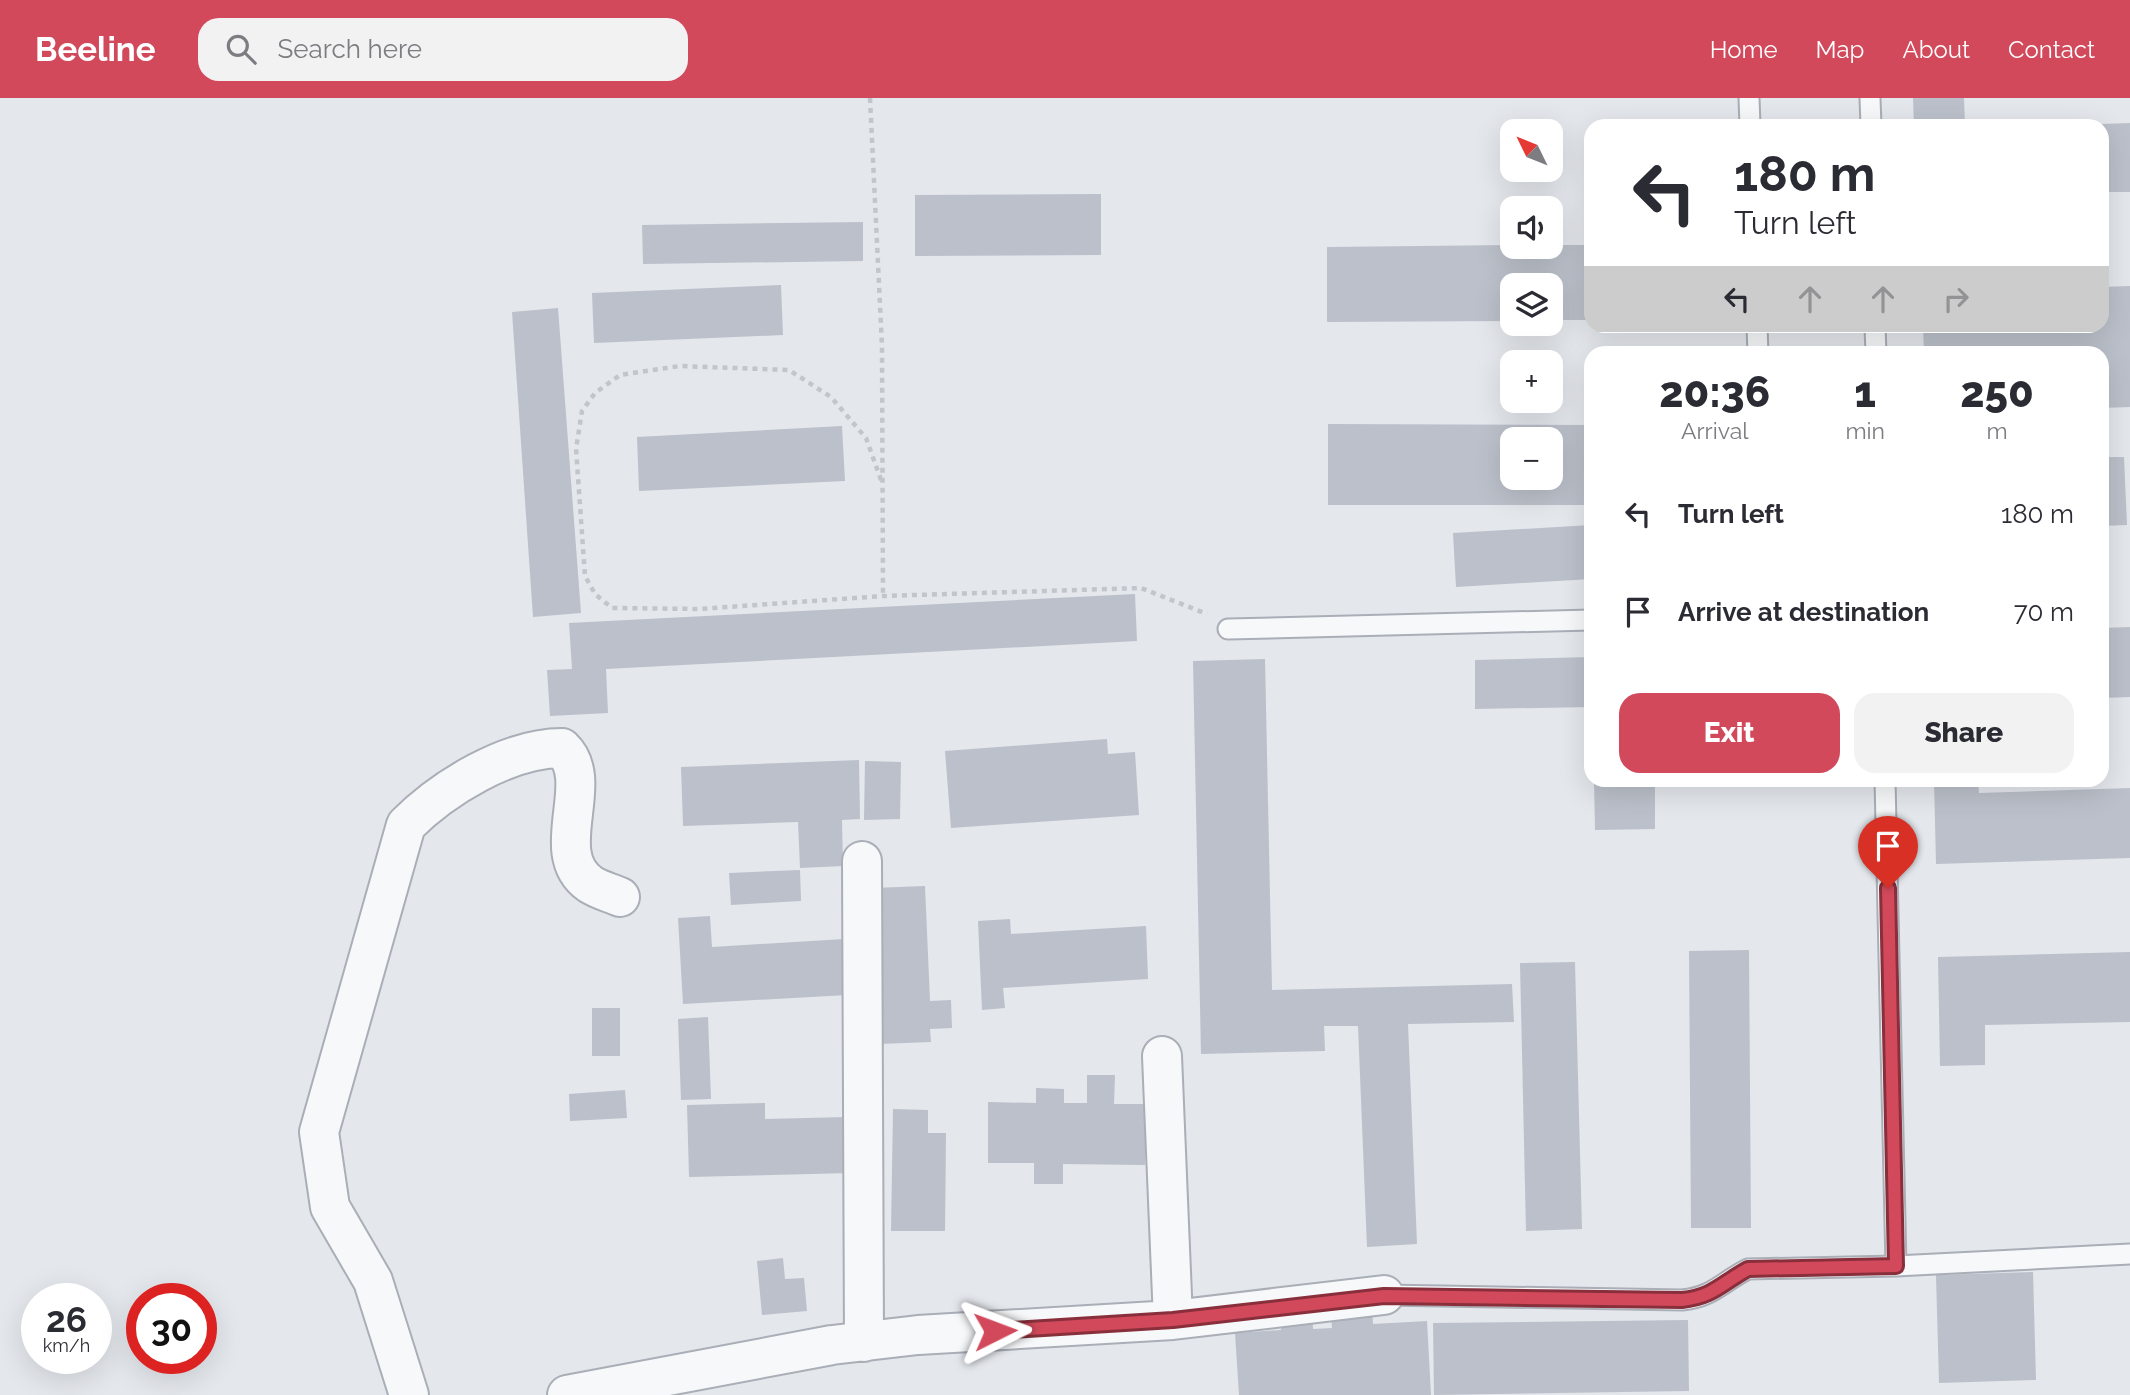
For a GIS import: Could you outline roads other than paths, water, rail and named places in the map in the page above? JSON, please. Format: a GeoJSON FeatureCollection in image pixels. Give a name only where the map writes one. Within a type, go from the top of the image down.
{"type":"FeatureCollection","features":[{"type":"Feature","properties":{"kind":"street"},"geometry":{"type":"LineString","coordinates":[[408,1395],[373,1281],[330,1207],[319,1132],[406,825],[428,804],[461,780],[542,748],[562,748],[571,757],[575,773],[571,854],[589,884],[620,897]]}},
{"type":"Feature","properties":{"kind":"street"},"geometry":{"type":"LineString","coordinates":[[862,861],[864,1342]]}},
{"type":"Feature","properties":{"kind":"street"},"geometry":{"type":"LineString","coordinates":[[1162,1056],[1173,1320]]}},
{"type":"Feature","properties":{"kind":"street"},"geometry":{"type":"LineString","coordinates":[[567,1395],[864,1342],[918,1335],[1173,1320],[1384,1296]]}},
{"type":"Feature","properties":{"kind":"lane"},"geometry":{"type":"LineString","coordinates":[[1749,98],[1750,119]]}},
{"type":"Feature","properties":{"kind":"lane"},"geometry":{"type":"LineString","coordinates":[[1870,98],[1871,119]]}},
{"type":"Feature","properties":{"kind":"lane"},"geometry":{"type":"LineString","coordinates":[[1228,629],[1584,621]]}},
{"type":"Feature","properties":{"kind":"lane"},"geometry":{"type":"LineString","coordinates":[[1885,787],[1896,1266]]}},
{"type":"Feature","properties":{"kind":"lane"},"geometry":{"type":"LineString","coordinates":[[1384,1296],[1682,1300],[1701,1298],[1715,1292],[1730,1278],[1748,1269],[1896,1266],[2130,1254]]}}]}
